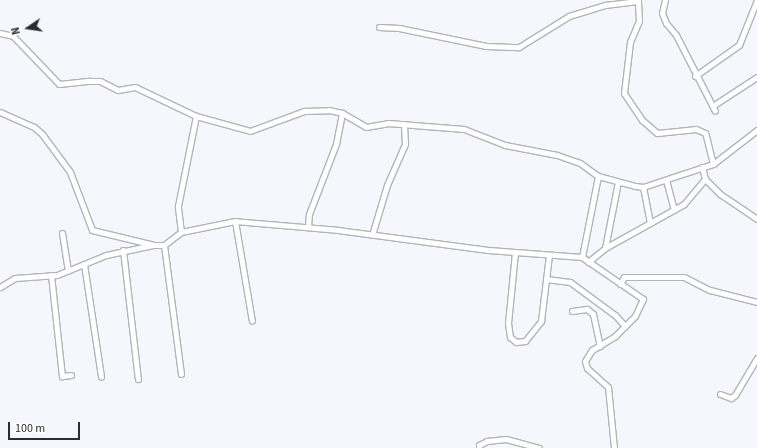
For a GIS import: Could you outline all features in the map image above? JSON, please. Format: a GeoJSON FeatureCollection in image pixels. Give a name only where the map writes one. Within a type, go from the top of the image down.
{"type":"FeatureCollection","features":[{"type":"Feature","properties":{"kind":"street"},"geometry":{"type":"LineString","coordinates":[[379,27],[399,28],[486,46],[519,48],[569,16],[605,5],[638,0],[639,21],[630,42],[624,93],[642,120],[657,133],[696,129],[705,132],[713,164]]}},
{"type":"Feature","properties":{"kind":"street"},"geometry":{"type":"LineString","coordinates":[[665,0],[662,13],[676,35],[695,76],[714,105],[715,111]]}},
{"type":"Feature","properties":{"kind":"street"},"geometry":{"type":"LineString","coordinates":[[695,76],[738,45],[757,0]]}},
{"type":"Feature","properties":{"kind":"street"},"geometry":{"type":"LineString","coordinates":[[0,32],[13,36],[59,84],[100,81],[118,90],[135,87],[196,116],[250,131],[304,111],[342,113],[366,127],[404,124],[464,129],[505,145],[557,155],[580,163],[598,176],[643,187],[713,164],[757,130]]}},
{"type":"Feature","properties":{"kind":"street"},"geometry":{"type":"LineString","coordinates":[[714,105],[757,77]]}},
{"type":"Feature","properties":{"kind":"street"},"geometry":{"type":"LineString","coordinates":[[0,112],[34,127],[42,134],[70,172],[92,230],[154,245]]}},
{"type":"Feature","properties":{"kind":"street"},"geometry":{"type":"LineString","coordinates":[[308,227],[309,214],[336,144],[342,113]]}},
{"type":"Feature","properties":{"kind":"street"},"geometry":{"type":"LineString","coordinates":[[181,232],[178,206],[196,116]]}},
{"type":"Feature","properties":{"kind":"street"},"geometry":{"type":"LineString","coordinates":[[372,235],[387,185],[405,144],[404,124]]}},
{"type":"Feature","properties":{"kind":"street"},"geometry":{"type":"LineString","coordinates":[[702,167],[705,179],[739,209],[757,219]]}},
{"type":"Feature","properties":{"kind":"street"},"geometry":{"type":"LineString","coordinates":[[582,257],[598,176]]}},
{"type":"Feature","properties":{"kind":"street"},"geometry":{"type":"LineString","coordinates":[[588,262],[605,248],[674,210],[705,179]]}},
{"type":"Feature","properties":{"kind":"street"},"geometry":{"type":"LineString","coordinates":[[666,180],[674,210]]}},
{"type":"Feature","properties":{"kind":"street"},"geometry":{"type":"LineString","coordinates":[[605,248],[618,182]]}},
{"type":"Feature","properties":{"kind":"street"},"geometry":{"type":"LineString","coordinates":[[643,187],[650,222]]}},
{"type":"Feature","properties":{"kind":"street"},"geometry":{"type":"LineString","coordinates":[[235,221],[252,321]]}},
{"type":"Feature","properties":{"kind":"street"},"geometry":{"type":"LineString","coordinates":[[0,287],[15,278],[51,275],[68,271],[123,250],[154,245],[164,245],[181,232],[235,221],[308,227],[515,252],[582,257],[643,300],[641,310],[585,361],[586,368],[608,387],[614,448]]}},
{"type":"Feature","properties":{"kind":"street"},"geometry":{"type":"LineString","coordinates":[[62,233],[68,271]]}},
{"type":"Feature","properties":{"kind":"street"},"geometry":{"type":"LineString","coordinates":[[164,245],[181,374]]}},
{"type":"Feature","properties":{"kind":"street"},"geometry":{"type":"LineString","coordinates":[[123,250],[138,379]]}},
{"type":"Feature","properties":{"kind":"street"},"geometry":{"type":"LineString","coordinates":[[515,252],[508,324],[510,337],[516,342],[525,341],[541,321],[549,255]]}},
{"type":"Feature","properties":{"kind":"street"},"geometry":{"type":"LineString","coordinates":[[84,264],[100,377]]}},
{"type":"Feature","properties":{"kind":"street"},"geometry":{"type":"LineString","coordinates":[[51,275],[62,376],[71,375]]}},
{"type":"Feature","properties":{"kind":"street"},"geometry":{"type":"LineString","coordinates":[[620,284],[624,277],[684,277],[710,290],[757,302]]}},
{"type":"Feature","properties":{"kind":"street"},"geometry":{"type":"LineString","coordinates":[[546,279],[570,282],[615,315],[625,326]]}},
{"type":"Feature","properties":{"kind":"street"},"geometry":{"type":"LineString","coordinates":[[572,311],[587,309],[593,314],[600,346]]}},
{"type":"Feature","properties":{"kind":"street"},"geometry":{"type":"LineString","coordinates":[[720,394],[731,398],[736,394],[757,358]]}},
{"type":"Feature","properties":{"kind":"street"},"geometry":{"type":"LineString","coordinates":[[479,448],[479,444],[487,441],[506,439],[539,448]]}}]}
